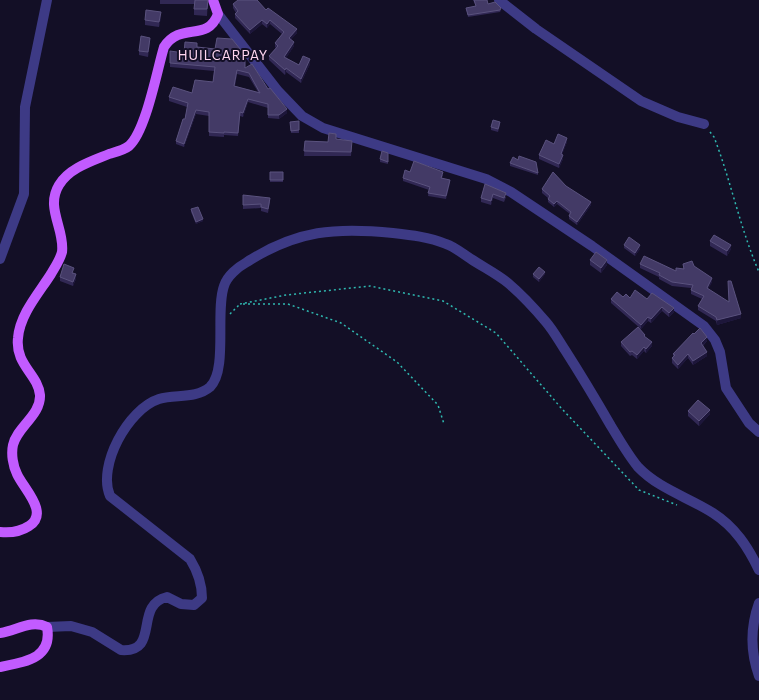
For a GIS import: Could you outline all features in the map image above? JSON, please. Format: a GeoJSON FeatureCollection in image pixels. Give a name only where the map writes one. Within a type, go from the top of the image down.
{"type":"FeatureCollection","features":[{"type":"Feature","properties":{"kind":"main road"},"geometry":{"type":"LineString","coordinates":[[0,532],[19,531],[34,523],[37,516],[36,507],[17,476],[13,464],[13,446],[17,434],[35,411],[40,400],[38,390],[17,350],[18,336],[22,322],[55,267],[62,252],[54,210],[54,196],[59,185],[68,174],[82,165],[129,146],[140,127],[164,47],[169,39],[185,32],[201,31],[213,25],[218,14],[213,0]]}},
{"type":"Feature","properties":{"kind":"main road"},"geometry":{"type":"LineString","coordinates":[[0,633],[9,632],[31,624],[40,624],[47,627],[48,642],[40,653],[31,659],[0,667]]}},
{"type":"Feature","properties":{"kind":"street"},"geometry":{"type":"LineString","coordinates":[[0,259],[24,194],[25,107],[47,0]]}},
{"type":"Feature","properties":{"kind":"street"},"geometry":{"type":"LineString","coordinates":[[499,0],[536,29],[641,101],[678,117],[704,124]]}},
{"type":"Feature","properties":{"kind":"street"},"geometry":{"type":"LineString","coordinates":[[218,14],[278,91],[302,116],[323,128],[486,179],[511,192],[592,246],[704,326],[716,340],[720,352],[726,388],[749,423],[759,432]]}},
{"type":"Feature","properties":{"kind":"street"},"geometry":{"type":"LineString","coordinates":[[47,627],[71,626],[92,632],[121,650],[127,651],[144,642],[148,613],[150,608],[158,601],[167,597],[181,604],[194,605],[202,598],[202,586],[197,570],[190,559],[110,496],[106,484],[112,454],[127,423],[140,410],[156,400],[170,396],[188,396],[202,392],[211,386],[216,379],[219,369],[220,324],[224,285],[234,271],[249,261],[292,240],[321,232],[356,229],[423,236],[448,244],[508,283],[547,323],[620,441],[638,467],[666,488],[714,514],[735,531],[751,554],[759,570]]}},
{"type":"Feature","properties":{"kind":"street"},"geometry":{"type":"LineString","coordinates":[[759,604],[754,618],[751,641],[759,676]]}},
{"type":"Feature","properties":{"kind":"path"},"geometry":{"type":"LineString","coordinates":[[704,124],[714,136],[727,171],[746,242],[759,272]]}},
{"type":"Feature","properties":{"kind":"path"},"geometry":{"type":"LineString","coordinates":[[220,324],[240,304],[286,295],[370,286],[443,302],[496,333],[562,408],[639,490],[682,506]]}},
{"type":"Feature","properties":{"kind":"path"},"geometry":{"type":"LineString","coordinates":[[240,304],[288,304],[341,323],[397,362],[438,405],[444,424]]}},
{"type":"Feature","properties":{"kind":"building"},"geometry":{"type":"Polygon","coordinates":[[[195,0],[208,0],[207,9],[194,9],[195,0]]]}},
{"type":"Feature","properties":{"kind":"building"},"geometry":{"type":"Polygon","coordinates":[[[238,0],[257,0],[266,10],[268,8],[297,29],[289,38],[294,42],[284,57],[299,65],[303,56],[310,59],[301,79],[286,68],[285,70],[269,56],[278,46],[275,43],[284,32],[270,20],[267,24],[262,20],[250,30],[235,14],[238,11],[233,4],[238,0]]]}},
{"type":"Feature","properties":{"kind":"building"},"geometry":{"type":"Polygon","coordinates":[[[474,0],[487,0],[488,4],[495,2],[501,8],[500,10],[468,15],[466,8],[476,6],[474,0]]]}},
{"type":"Feature","properties":{"kind":"building"},"geometry":{"type":"Polygon","coordinates":[[[146,10],[161,12],[159,22],[145,20],[146,10]]]}},
{"type":"Feature","properties":{"kind":"building"},"geometry":{"type":"Polygon","coordinates":[[[141,36],[150,38],[148,52],[139,51],[141,36]]]}},
{"type":"Feature","properties":{"kind":"building"},"geometry":{"type":"Polygon","coordinates":[[[217,38],[232,39],[245,55],[245,68],[252,64],[268,89],[270,88],[287,109],[279,115],[268,115],[268,104],[248,99],[243,113],[240,112],[238,133],[209,132],[209,112],[196,110],[184,144],[176,141],[183,119],[185,119],[188,103],[169,97],[173,87],[192,93],[195,80],[213,82],[215,67],[170,63],[170,51],[184,53],[185,42],[197,43],[197,47],[215,49],[217,38]],[[237,70],[234,86],[260,93],[249,73],[237,70]]]}},
{"type":"Feature","properties":{"kind":"building"},"geometry":{"type":"Polygon","coordinates":[[[493,120],[500,122],[498,129],[491,127],[493,120]]]}},
{"type":"Feature","properties":{"kind":"building"},"geometry":{"type":"Polygon","coordinates":[[[299,121],[299,130],[291,131],[290,122],[299,121]]]}},
{"type":"Feature","properties":{"kind":"building"},"geometry":{"type":"Polygon","coordinates":[[[329,133],[336,134],[336,139],[352,141],[351,152],[304,151],[305,141],[328,142],[329,133]]]}},
{"type":"Feature","properties":{"kind":"building"},"geometry":{"type":"Polygon","coordinates":[[[558,134],[567,138],[559,164],[539,155],[546,140],[554,144],[558,134]]]}},
{"type":"Feature","properties":{"kind":"building"},"geometry":{"type":"Polygon","coordinates":[[[382,151],[388,153],[388,162],[380,159],[382,151]]]}},
{"type":"Feature","properties":{"kind":"building"},"geometry":{"type":"Polygon","coordinates":[[[519,156],[536,162],[538,173],[510,163],[513,157],[518,160],[519,156]]]}},
{"type":"Feature","properties":{"kind":"building"},"geometry":{"type":"Polygon","coordinates":[[[414,161],[443,172],[441,178],[450,180],[446,196],[428,193],[430,187],[403,178],[405,170],[410,172],[414,161]]]}},
{"type":"Feature","properties":{"kind":"building"},"geometry":{"type":"Polygon","coordinates":[[[270,172],[283,172],[283,180],[270,180],[270,172]]]}},
{"type":"Feature","properties":{"kind":"building"},"geometry":{"type":"Polygon","coordinates":[[[553,172],[566,186],[591,202],[577,222],[569,216],[571,212],[557,201],[554,204],[548,199],[550,196],[542,189],[553,172]]]}},
{"type":"Feature","properties":{"kind":"building"},"geometry":{"type":"Polygon","coordinates":[[[485,184],[506,193],[504,198],[493,194],[491,201],[481,198],[485,184]]]}},
{"type":"Feature","properties":{"kind":"building"},"geometry":{"type":"Polygon","coordinates":[[[243,195],[270,198],[268,209],[261,207],[261,204],[243,205],[243,195]]]}},
{"type":"Feature","properties":{"kind":"building"},"geometry":{"type":"Polygon","coordinates":[[[198,207],[203,219],[196,222],[191,209],[198,207]]]}},
{"type":"Feature","properties":{"kind":"building"},"geometry":{"type":"Polygon","coordinates":[[[714,235],[731,245],[727,251],[710,241],[714,235]]]}},
{"type":"Feature","properties":{"kind":"building"},"geometry":{"type":"Polygon","coordinates":[[[629,237],[640,245],[635,253],[624,245],[629,237]]]}},
{"type":"Feature","properties":{"kind":"building"},"geometry":{"type":"Polygon","coordinates":[[[596,252],[607,260],[601,268],[590,260],[596,252]]]}},
{"type":"Feature","properties":{"kind":"building"},"geometry":{"type":"Polygon","coordinates":[[[644,256],[676,271],[676,268],[684,269],[683,264],[692,261],[694,266],[712,278],[707,288],[729,302],[728,281],[731,281],[741,314],[717,320],[716,317],[698,306],[704,296],[691,290],[693,285],[672,282],[659,275],[660,273],[640,264],[644,256]]]}},
{"type":"Feature","properties":{"kind":"building"},"geometry":{"type":"Polygon","coordinates":[[[64,264],[74,268],[72,273],[76,274],[73,282],[60,277],[64,264]]]}},
{"type":"Feature","properties":{"kind":"building"},"geometry":{"type":"Polygon","coordinates":[[[539,267],[545,272],[539,279],[533,274],[539,267]]]}},
{"type":"Feature","properties":{"kind":"building"},"geometry":{"type":"Polygon","coordinates":[[[635,290],[647,299],[652,293],[674,308],[669,313],[662,307],[651,319],[648,317],[641,325],[611,299],[617,292],[623,297],[626,294],[630,298],[635,290]]]}},
{"type":"Feature","properties":{"kind":"building"},"geometry":{"type":"Polygon","coordinates":[[[638,327],[645,335],[644,336],[652,342],[646,349],[644,347],[637,355],[632,351],[630,352],[621,342],[638,327]]]}},
{"type":"Feature","properties":{"kind":"building"},"geometry":{"type":"Polygon","coordinates":[[[700,328],[707,337],[701,343],[707,352],[693,361],[688,354],[678,365],[672,358],[675,355],[673,354],[693,333],[694,334],[700,328]]]}},
{"type":"Feature","properties":{"kind":"building"},"geometry":{"type":"Polygon","coordinates":[[[698,400],[710,410],[699,421],[688,411],[698,400]]]}},
{"type":"Feature","properties":{"kind":"district","name":"HUILCARPAY"},"geometry":{"type":"Point","coordinates":[223,55]}}]}
